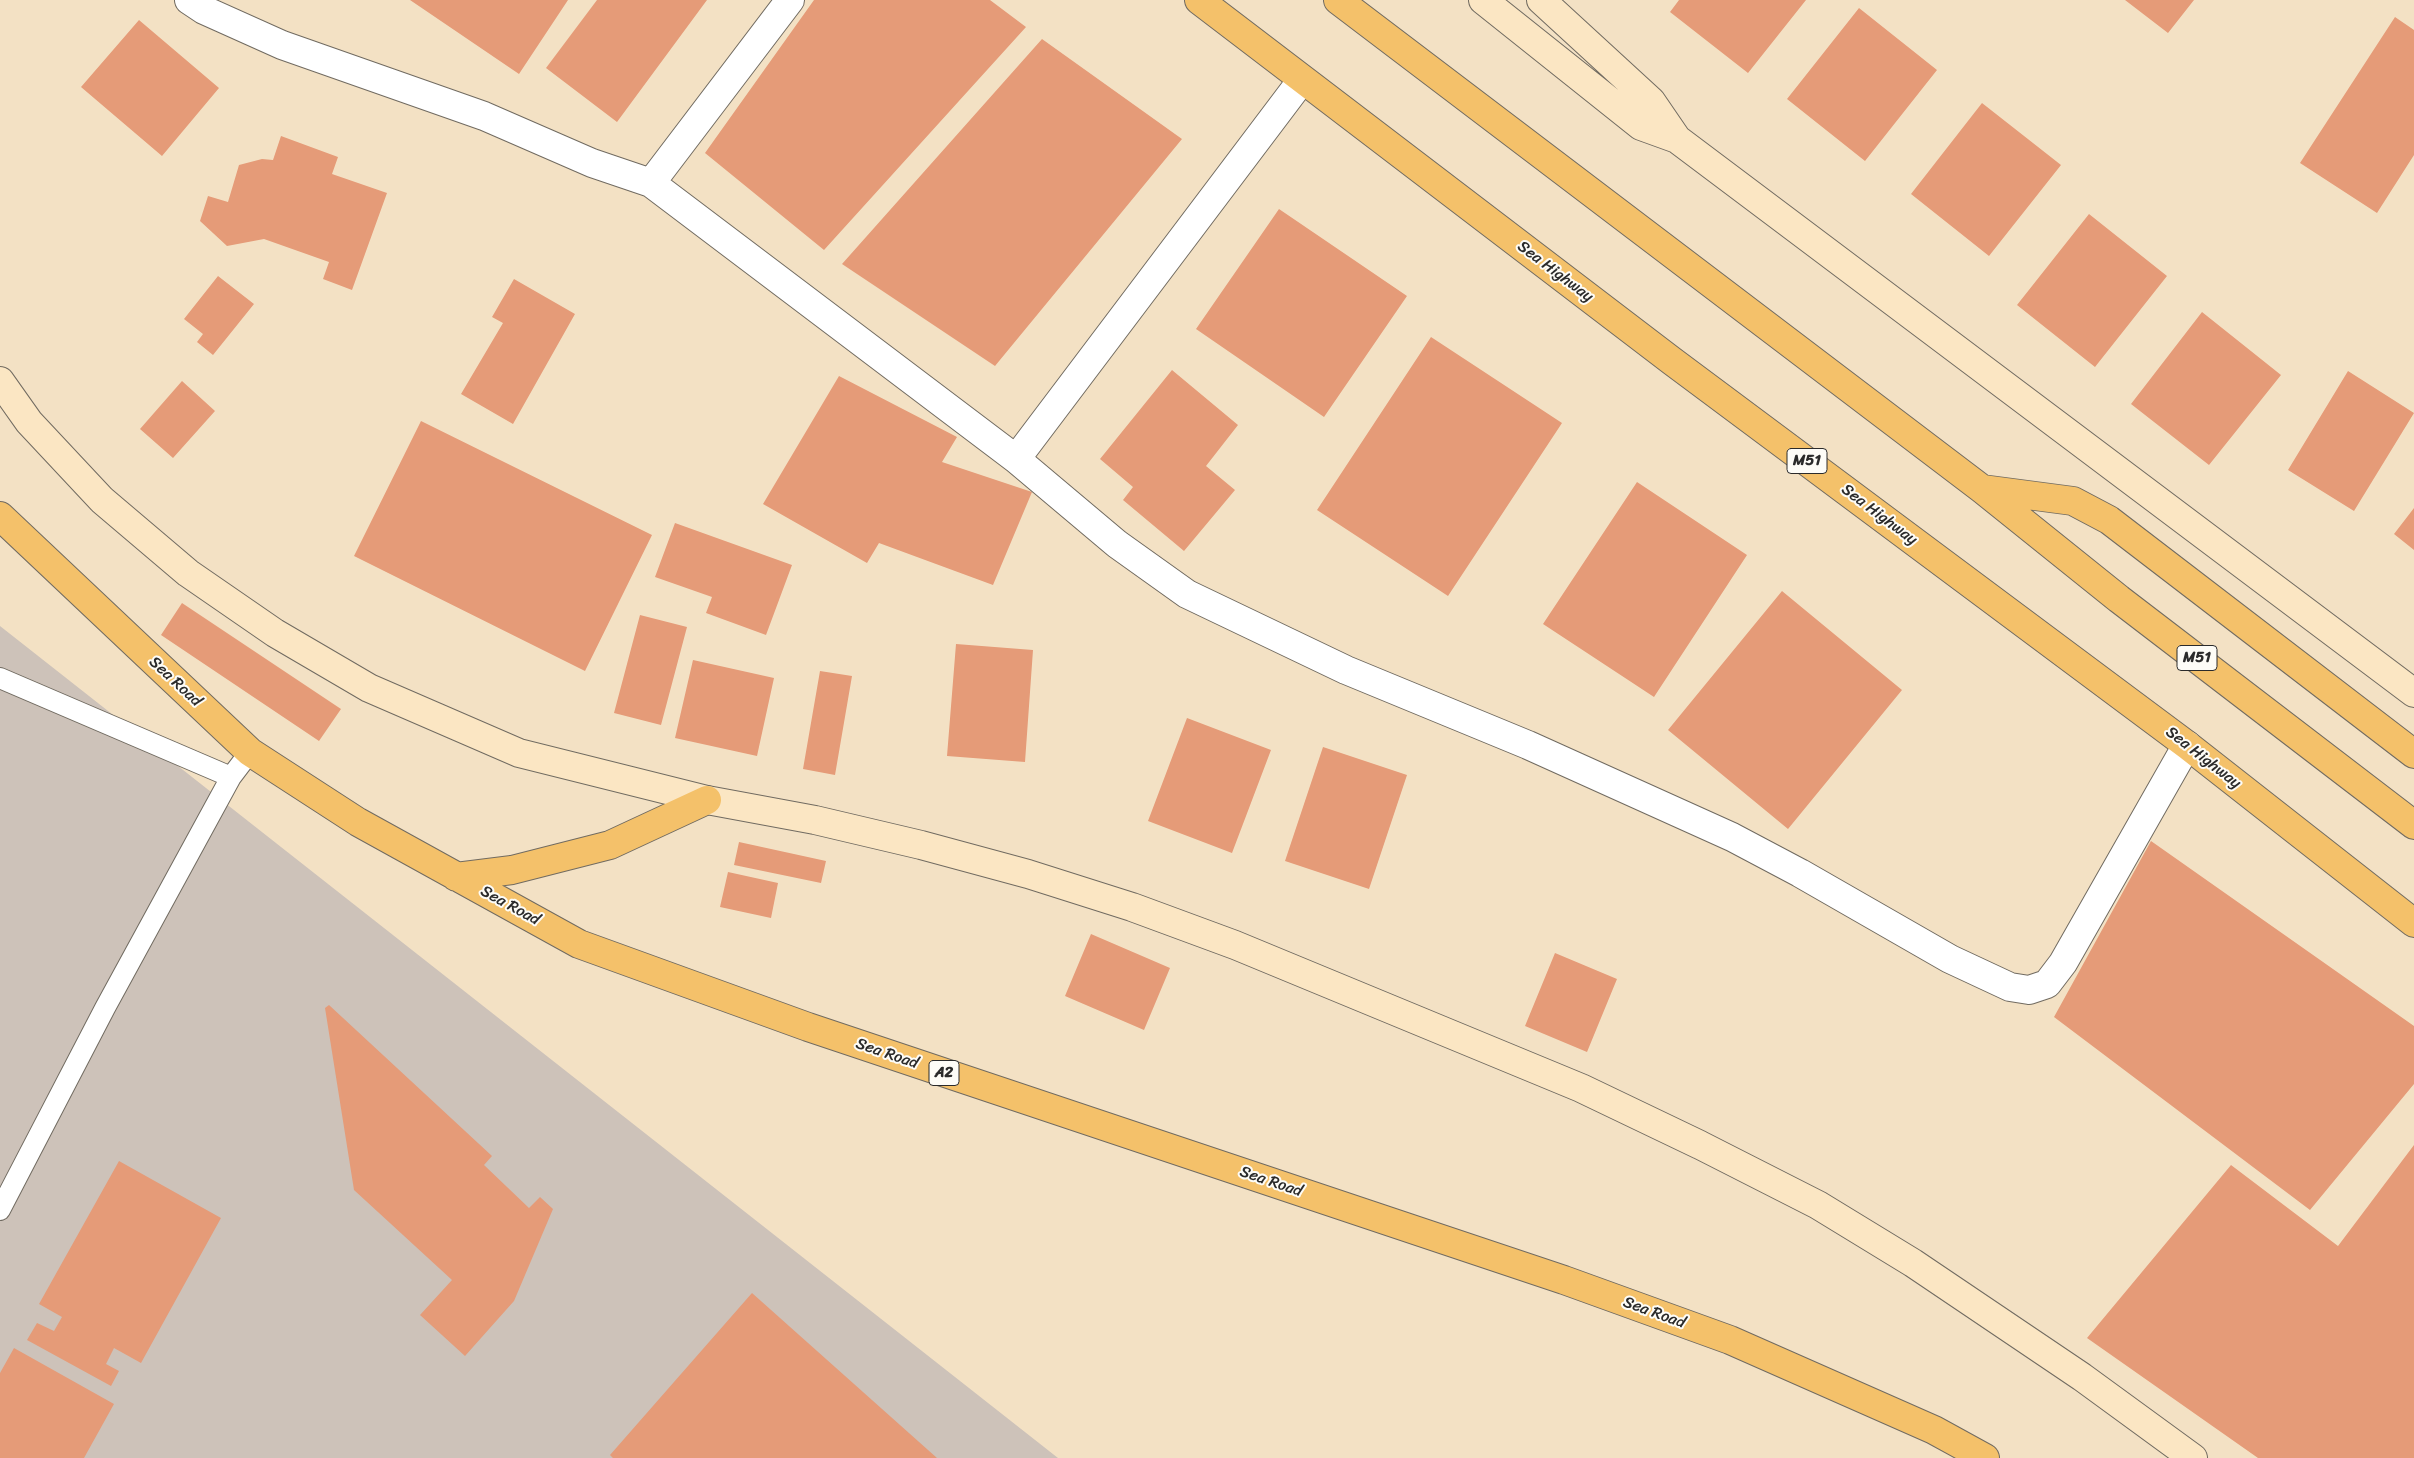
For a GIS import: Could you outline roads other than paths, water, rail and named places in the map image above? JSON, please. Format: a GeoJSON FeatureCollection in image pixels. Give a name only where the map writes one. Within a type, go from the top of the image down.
{"type":"FeatureCollection","features":[{"type":"Feature","properties":{"kind":"main road","name":"Sea Highway"},"geometry":{"type":"LineString","coordinates":[[1199,0],[1672,361],[2187,745],[2414,923]]}},
{"type":"Feature","properties":{"kind":"main road","name":"M51"},"geometry":{"type":"LineString","coordinates":[[1338,0],[1982,488],[2119,599],[2414,825]]}},
{"type":"Feature","properties":{"kind":"main road"},"geometry":{"type":"LineString","coordinates":[[1484,0],[1641,126],[1677,139],[2414,693]]}},
{"type":"Feature","properties":{"kind":"main road"},"geometry":{"type":"LineString","coordinates":[[1541,0],[1651,101],[1677,139]]}},
{"type":"Feature","properties":{"kind":"main road"},"geometry":{"type":"LineString","coordinates":[[0,380],[29,422],[102,500],[188,573],[275,633],[361,683],[519,752],[707,800],[814,820],[922,845],[1028,874],[1132,907],[1235,945],[1581,1088],[1700,1145],[1818,1206],[1913,1263],[2082,1377],[2193,1458]]}},
{"type":"Feature","properties":{"kind":"main road"},"geometry":{"type":"LineString","coordinates":[[1982,488],[2073,501],[2109,520],[2414,754]]}},
{"type":"Feature","properties":{"kind":"main road","name":"Sea Road"},"geometry":{"type":"LineString","coordinates":[[0,516],[250,752],[358,822],[579,944],[701,990],[1564,1280],[1730,1340],[1934,1430],[1985,1458]]}},
{"type":"Feature","properties":{"kind":"main road"},"geometry":{"type":"LineString","coordinates":[[456,876],[512,870],[610,846],[707,800]]}},
{"type":"Feature","properties":{"kind":"street"},"geometry":{"type":"LineString","coordinates":[[189,0],[204,10],[282,46],[484,116],[592,162],[652,183],[1016,460],[1116,544],[1188,594],[1346,670],[1528,745],[1732,837],[1800,873],[1950,959],[2010,987],[2029,990],[2047,984],[2063,964],[2187,745]]}},
{"type":"Feature","properties":{"kind":"street"},"geometry":{"type":"LineString","coordinates":[[652,183],[790,0]]}},
{"type":"Feature","properties":{"kind":"street"},"geometry":{"type":"LineString","coordinates":[[1016,460],[1302,80]]}},
{"type":"Feature","properties":{"kind":"lane"},"geometry":{"type":"LineString","coordinates":[[0,678],[231,778]]}},
{"type":"Feature","properties":{"kind":"lane"},"geometry":{"type":"LineString","coordinates":[[0,1210],[105,1008],[231,778],[250,752]]}}]}
